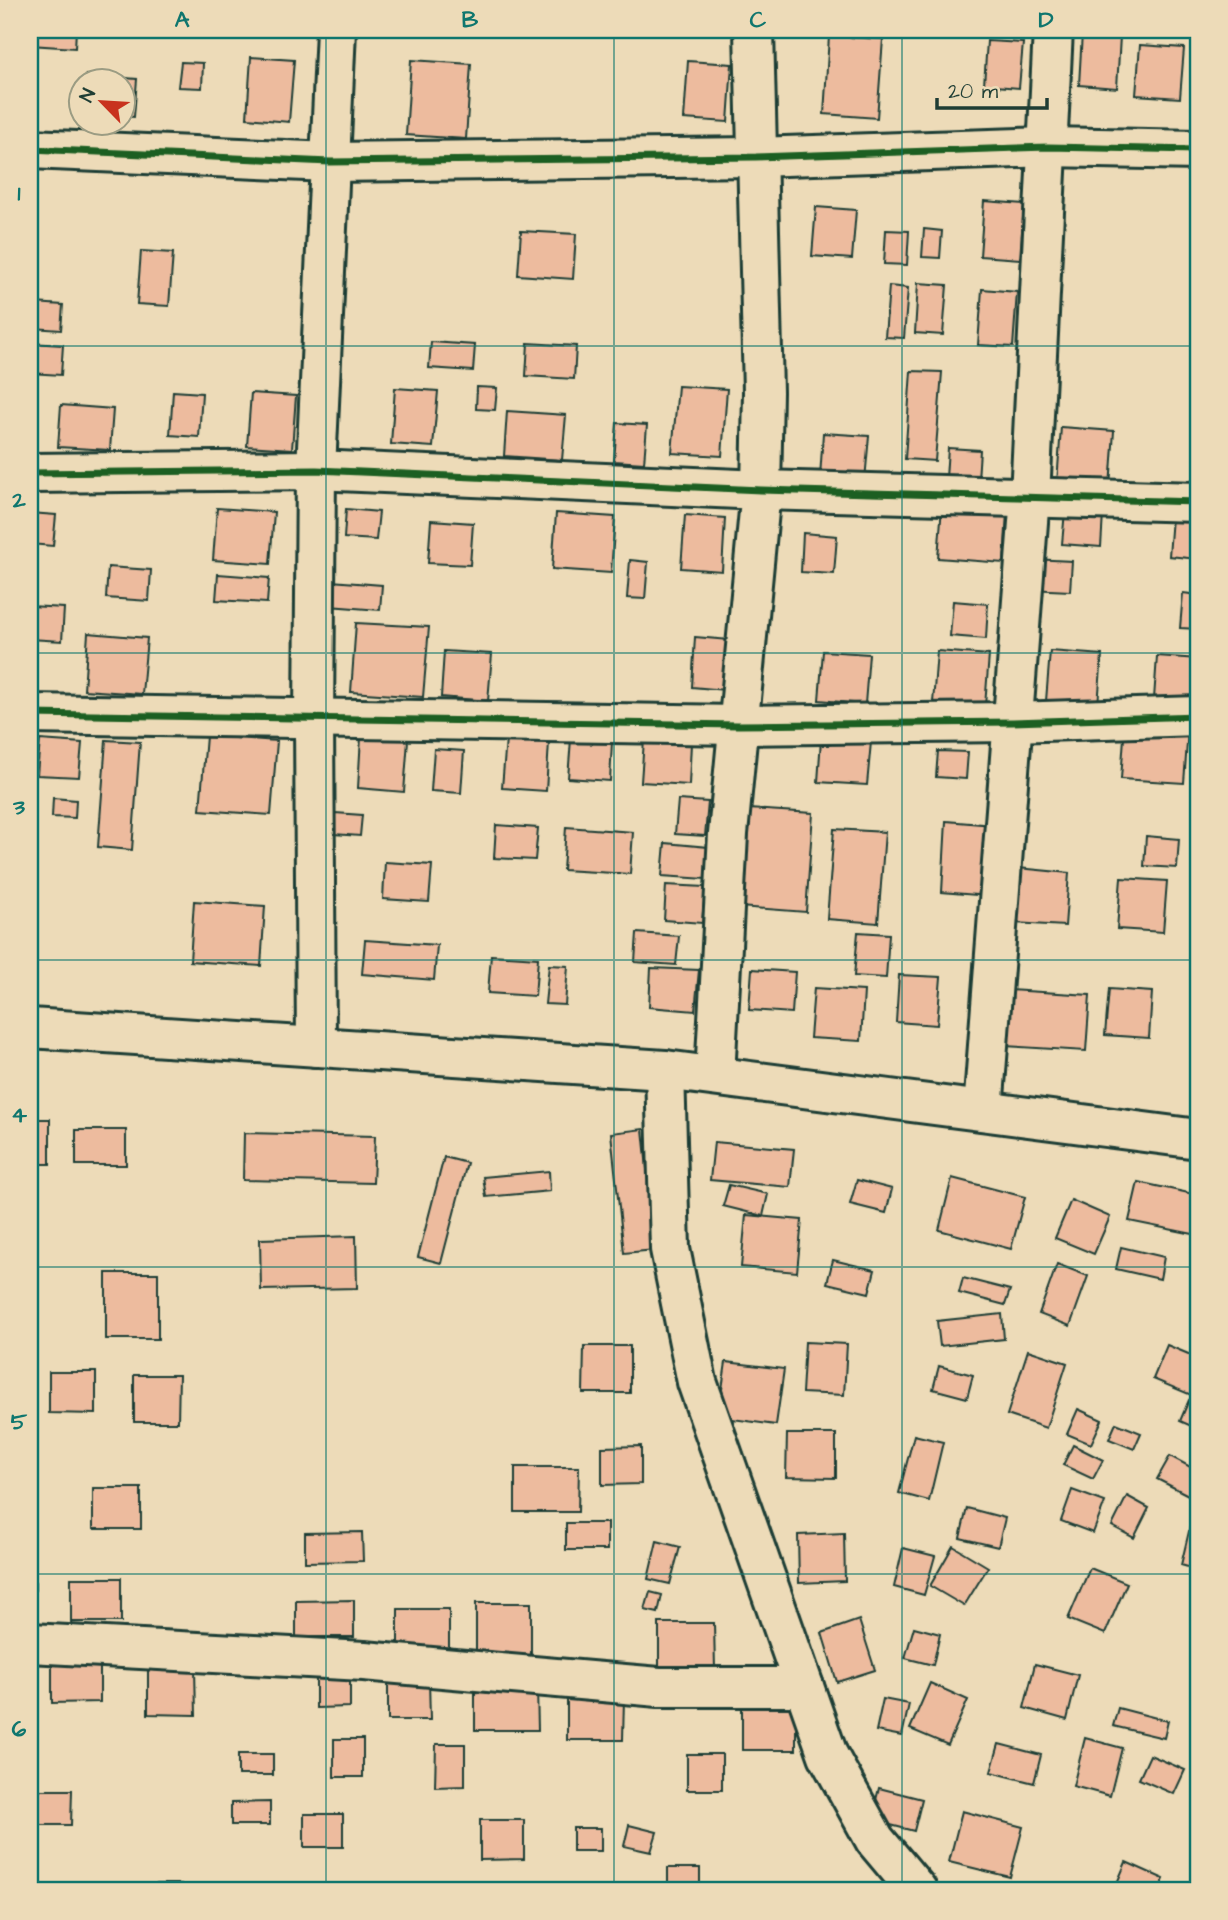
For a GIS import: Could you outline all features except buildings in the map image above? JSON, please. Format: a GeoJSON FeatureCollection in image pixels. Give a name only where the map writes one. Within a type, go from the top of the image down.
{"type":"FeatureCollection","features":[{"type":"Feature","properties":{"kind":"street"},"geometry":{"type":"LineString","coordinates":[[316,1047],[316,470],[336,30]]}},
{"type":"Feature","properties":{"kind":"street"},"geometry":{"type":"LineString","coordinates":[[715,1076],[729,834],[761,490],[763,392],[754,30]]}},
{"type":"Feature","properties":{"kind":"street"},"geometry":{"type":"LineString","coordinates":[[983,1111],[1030,496],[1053,30]]}},
{"type":"Feature","properties":{"kind":"street"},"geometry":{"type":"LineString","coordinates":[[30,149],[330,162],[756,157],[1048,146],[1198,150]]}},
{"type":"Feature","properties":{"kind":"street"},"geometry":{"type":"LineString","coordinates":[[30,472],[316,470],[761,490],[1198,502]]}},
{"type":"Feature","properties":{"kind":"street"},"geometry":{"type":"LineString","coordinates":[[30,713],[738,725],[1013,722],[1198,716]]}},
{"type":"Feature","properties":{"kind":"street"},"geometry":{"type":"LineString","coordinates":[[30,1028],[664,1070],[1198,1139]]}},
{"type":"Feature","properties":{"kind":"street"},"geometry":{"type":"LineString","coordinates":[[664,1070],[670,1249],[697,1382],[828,1755],[875,1840],[917,1890]]}},
{"type":"Feature","properties":{"kind":"street"},"geometry":{"type":"LineString","coordinates":[[30,1643],[364,1661],[659,1686],[804,1688]]}},
{"type":"Feature","properties":{"kind":"cycle path"},"geometry":{"type":"LineString","coordinates":[[30,149],[330,162],[756,157],[1048,147],[1198,150]]}},
{"type":"Feature","properties":{"kind":"cycle path"},"geometry":{"type":"LineString","coordinates":[[30,473],[316,470],[761,490],[1198,502]]}},
{"type":"Feature","properties":{"kind":"cycle path"},"geometry":{"type":"LineString","coordinates":[[30,714],[738,725],[1013,722],[1198,716]]}}]}
